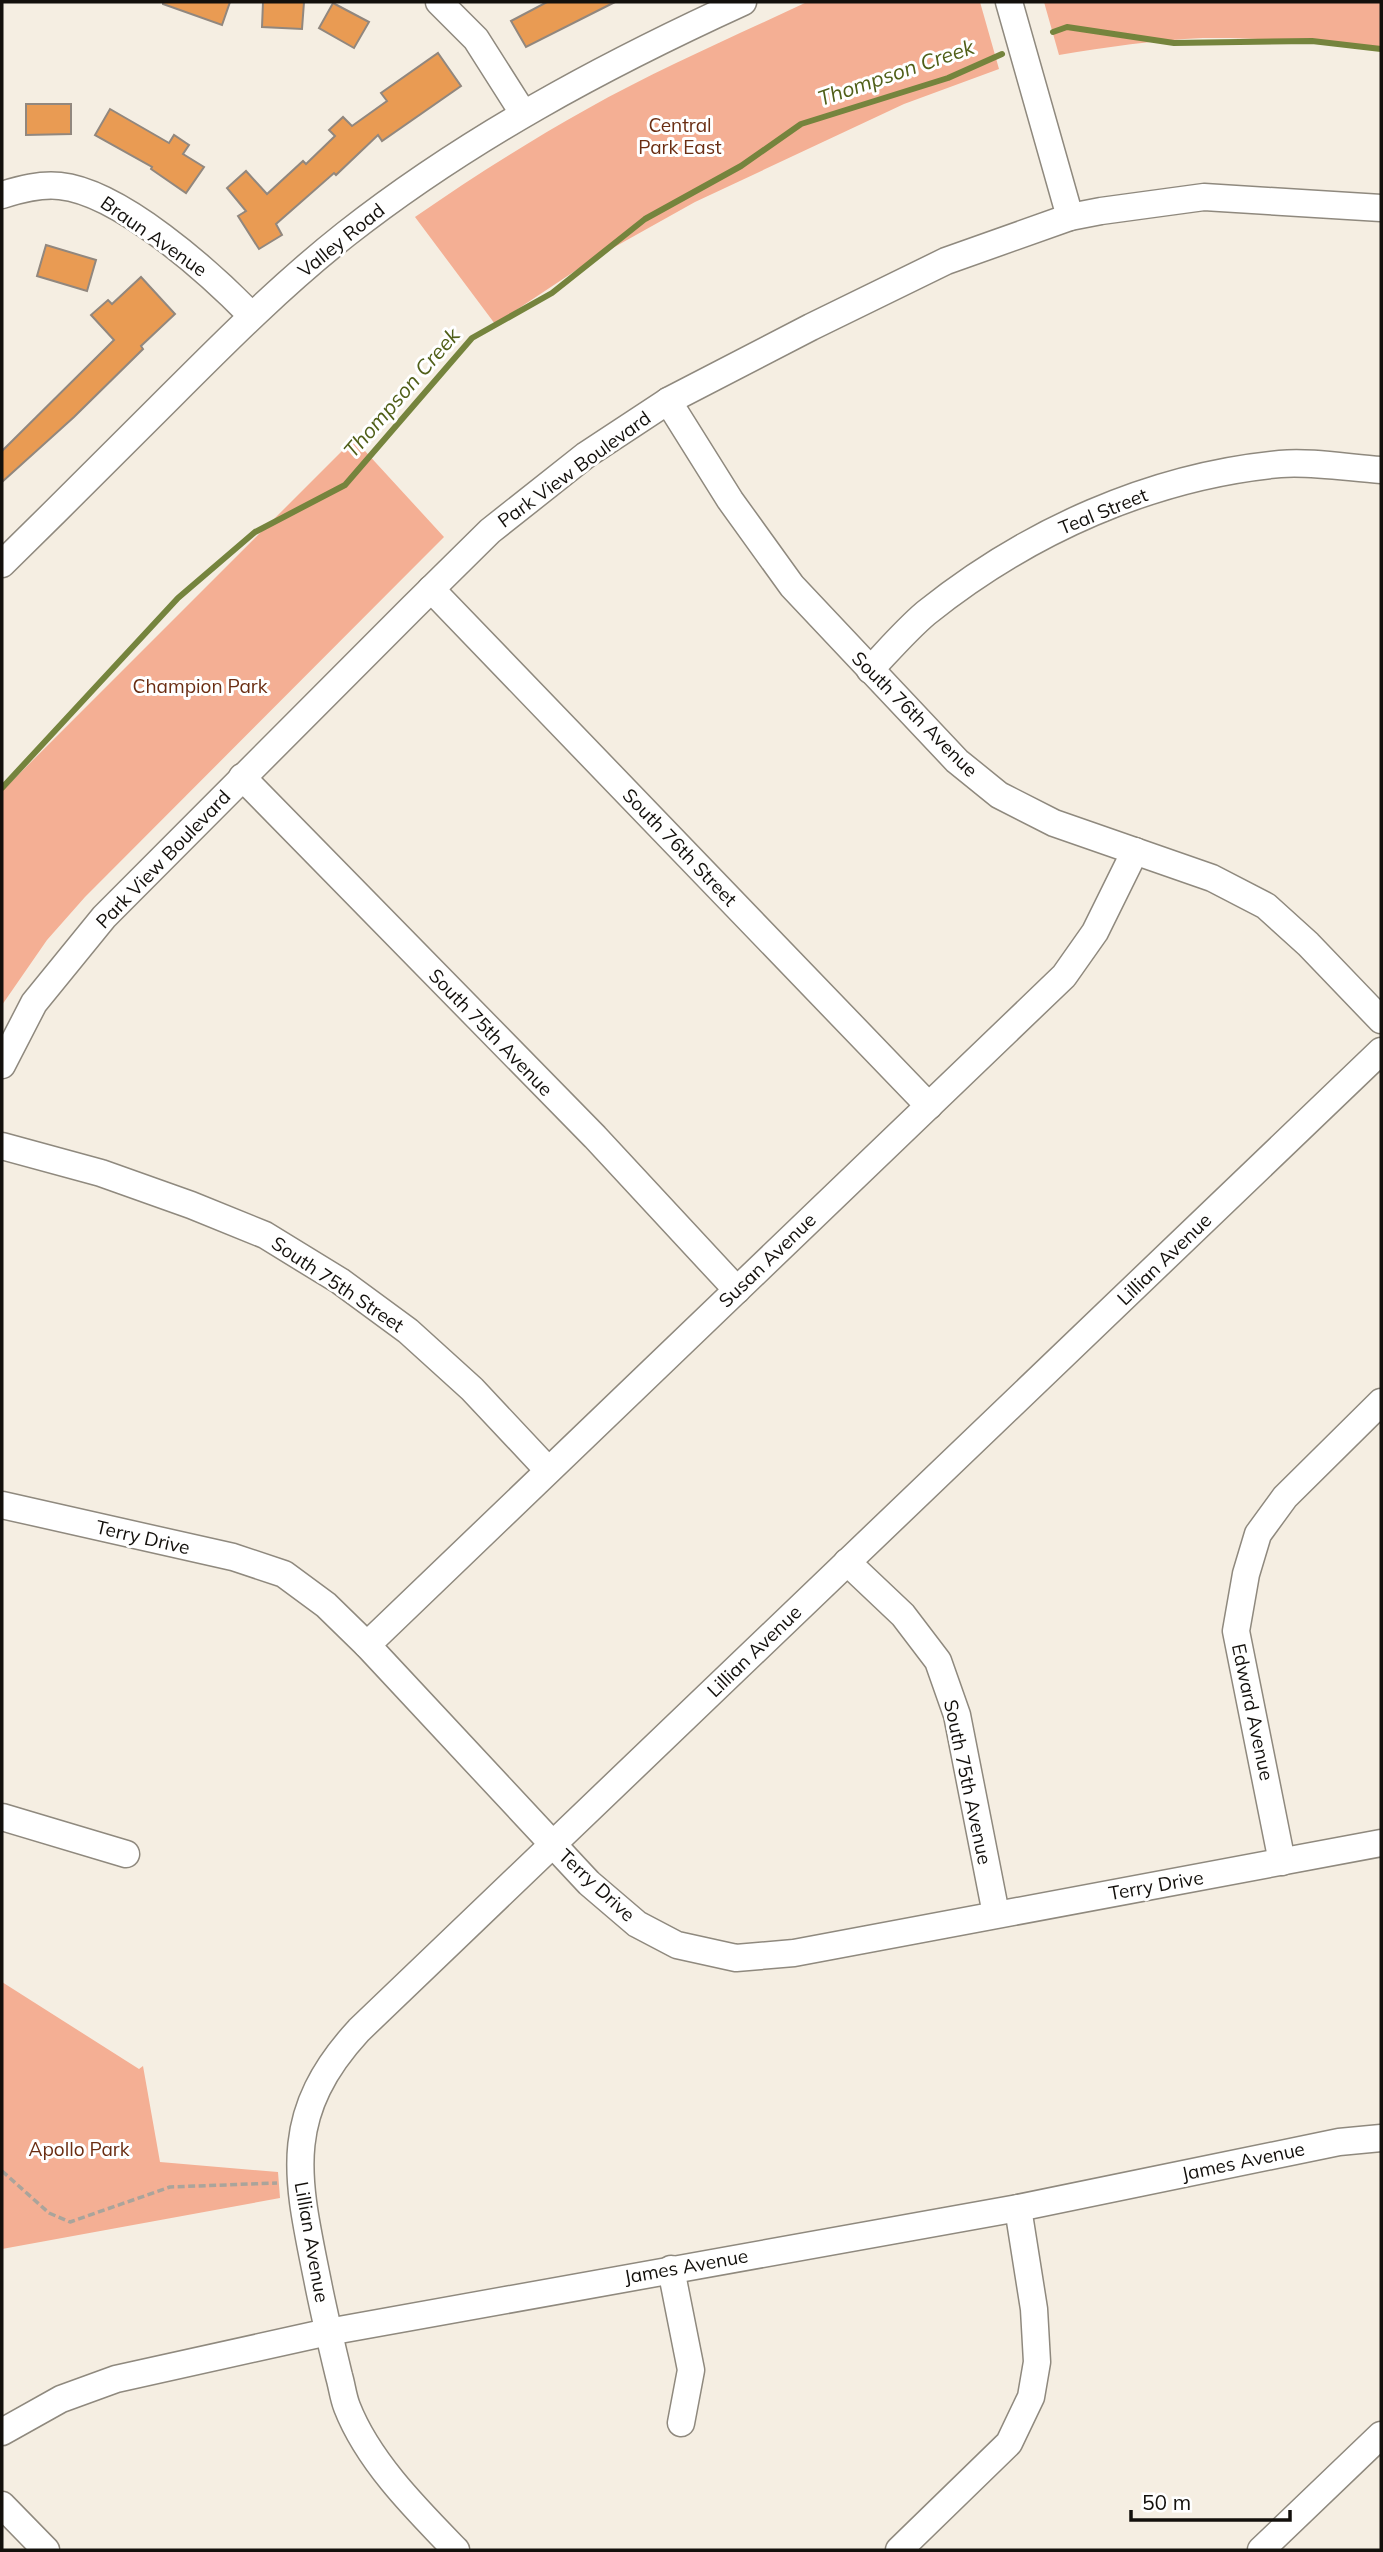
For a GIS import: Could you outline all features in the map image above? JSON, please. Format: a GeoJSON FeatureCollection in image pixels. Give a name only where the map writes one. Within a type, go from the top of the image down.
{"type":"FeatureCollection","features":[{"type":"Feature","properties":{"kind":"street"},"geometry":{"type":"LineString","coordinates":[[439,2],[476,39],[523,113]]}},
{"type":"Feature","properties":{"kind":"street","name":"Valley Road"},"geometry":{"type":"LineString","coordinates":[[2,564],[251,315],[310,264],[392,200],[523,113],[612,64],[743,2]]}},
{"type":"Feature","properties":{"kind":"street"},"geometry":{"type":"LineString","coordinates":[[1009,2],[1070,217]]}},
{"type":"Feature","properties":{"kind":"street","name":"Braun Avenue"},"geometry":{"type":"LineString","coordinates":[[2,195],[34,186],[49,185],[102,198],[125,211],[191,260],[251,315]]}},
{"type":"Feature","properties":{"kind":"street","name":"Park View Boulevard"},"geometry":{"type":"LineString","coordinates":[[2,1065],[34,1003],[104,917],[431,589],[490,531],[586,455],[668,401],[946,261],[1070,217],[1204,197],[1381,208]]}},
{"type":"Feature","properties":{"kind":"street","name":"South 76th Avenue"},"geometry":{"type":"LineString","coordinates":[[668,401],[730,500],[792,586],[957,761],[999,795],[1054,823],[1212,878],[1266,906],[1308,944],[1381,1020]]}},
{"type":"Feature","properties":{"kind":"street","name":"Teal Street"},"geometry":{"type":"LineString","coordinates":[[870,670],[924,615],[982,572],[1047,533],[1141,494],[1208,477],[1282,464],[1381,470]]}},
{"type":"Feature","properties":{"kind":"street","name":"South 76th Street"},"geometry":{"type":"LineString","coordinates":[[431,589],[929,1106]]}},
{"type":"Feature","properties":{"kind":"street","name":"South 75th Avenue"},"geometry":{"type":"LineString","coordinates":[[242,778],[594,1137],[737,1290]]}},
{"type":"Feature","properties":{"kind":"street","name":"Susan Avenue"},"geometry":{"type":"LineString","coordinates":[[367,1645],[1064,976],[1095,932],[1135,851]]}},
{"type":"Feature","properties":{"kind":"street","name":"Lillian Avenue"},"geometry":{"type":"LineString","coordinates":[[456,2550],[404,2497],[370,2449],[347,2407],[328,2332],[299,2180],[302,2134],[320,2083],[332,2062],[359,2030],[1381,1051]]}},
{"type":"Feature","properties":{"kind":"street","name":"South 75th Street"},"geometry":{"type":"LineString","coordinates":[[2,1146],[101,1173],[265,1235],[340,1281],[408,1331],[472,1390],[548,1470]]}},
{"type":"Feature","properties":{"kind":"street","name":"Edward Avenue"},"geometry":{"type":"LineString","coordinates":[[1282,1862],[1236,1631],[1246,1574],[1258,1534],[1285,1497],[1381,1402]]}},
{"type":"Feature","properties":{"kind":"street","name":"Terry Drive"},"geometry":{"type":"LineString","coordinates":[[2,1506],[233,1557],[284,1574],[326,1605],[367,1645],[589,1883],[637,1924],[677,1945],[736,1958],[794,1952],[1381,1843]]}},
{"type":"Feature","properties":{"kind":"street","name":"South 75th Avenue"},"geometry":{"type":"LineString","coordinates":[[847,1562],[903,1615],[938,1661],[957,1715],[996,1914]]}},
{"type":"Feature","properties":{"kind":"street"},"geometry":{"type":"LineString","coordinates":[[2,1817],[126,1854]]}},
{"type":"Feature","properties":{"kind":"street","name":"James Avenue"},"geometry":{"type":"LineString","coordinates":[[2,2432],[61,2399],[116,2379],[328,2332],[1018,2208],[1339,2141],[1381,2138]]}},
{"type":"Feature","properties":{"kind":"street"},"geometry":{"type":"LineString","coordinates":[[900,2550],[1009,2442],[1031,2397],[1037,2362],[1034,2309],[1018,2208]]}},
{"type":"Feature","properties":{"kind":"street"},"geometry":{"type":"LineString","coordinates":[[671,2269],[691,2370],[681,2423]]}},
{"type":"Feature","properties":{"kind":"street"},"geometry":{"type":"LineString","coordinates":[[1261,2550],[1381,2435]]}},
{"type":"Feature","properties":{"kind":"street"},"geometry":{"type":"LineString","coordinates":[[2,2505],[46,2550]]}},
{"type":"Feature","properties":{"kind":"path"},"geometry":{"type":"LineString","coordinates":[[2,2171],[49,2213],[70,2222],[170,2187],[282,2183]]}},
{"type":"Feature","properties":{"kind":"green space","name":"Central Park East"},"geometry":{"type":"Polygon","coordinates":[[[807,2],[980,2],[999,69],[904,104],[695,202],[593,259],[495,324],[415,217],[543,134],[614,94],[807,2]]]}},
{"type":"Feature","properties":{"kind":"green space"},"geometry":{"type":"Polygon","coordinates":[[[1044,2],[1381,2],[1381,47],[1270,39],[1203,38],[1131,44],[1059,55],[1044,2]]]}},
{"type":"Feature","properties":{"kind":"green space","name":"Champion Park"},"geometry":{"type":"Polygon","coordinates":[[[354,439],[444,537],[85,897],[47,940],[2,1005],[2,791],[354,439]]]}},
{"type":"Feature","properties":{"kind":"green space","name":"Apollo Park"},"geometry":{"type":"Polygon","coordinates":[[[2,1982],[139,2069],[143,2066],[160,2162],[278,2172],[280,2198],[2,2249],[2,1982]]]}},
{"type":"Feature","properties":{"kind":"building"},"geometry":{"type":"Polygon","coordinates":[[[163,2],[230,2],[222,25],[163,2]]]}},
{"type":"Feature","properties":{"kind":"building"},"geometry":{"type":"Polygon","coordinates":[[[263,2],[304,2],[302,29],[262,27],[263,2]]]}},
{"type":"Feature","properties":{"kind":"building"},"geometry":{"type":"Polygon","coordinates":[[[547,2],[615,2],[526,47],[511,21],[547,2]]]}},
{"type":"Feature","properties":{"kind":"building"},"geometry":{"type":"Polygon","coordinates":[[[333,3],[369,22],[354,48],[319,28],[333,3]]]}},
{"type":"Feature","properties":{"kind":"building"},"geometry":{"type":"Polygon","coordinates":[[[438,53],[461,86],[382,141],[378,135],[336,175],[334,173],[276,224],[282,235],[259,249],[238,216],[246,211],[227,188],[246,171],[267,194],[303,161],[306,164],[335,136],[329,130],[343,117],[352,126],[387,101],[381,93],[438,53]]]}},
{"type":"Feature","properties":{"kind":"building"},"geometry":{"type":"Polygon","coordinates":[[[26,104],[71,104],[71,134],[26,135],[26,104]]]}},
{"type":"Feature","properties":{"kind":"building"},"geometry":{"type":"Polygon","coordinates":[[[110,109],[169,143],[174,135],[189,145],[183,154],[204,167],[186,193],[151,169],[152,167],[95,135],[110,109]]]}},
{"type":"Feature","properties":{"kind":"building"},"geometry":{"type":"Polygon","coordinates":[[[46,245],[96,260],[87,291],[37,276],[46,245]]]}},
{"type":"Feature","properties":{"kind":"building"},"geometry":{"type":"Polygon","coordinates":[[[141,277],[175,314],[74,417],[2,482],[2,451],[114,340],[91,315],[108,300],[112,304],[141,277]]]}},
{"type":"Feature","properties":{"kind":"waterway","name":"Thompson Creek"},"geometry":{"type":"LineString","coordinates":[[1053,32],[1067,27],[1174,43],[1312,41],[1381,49]]}},
{"type":"Feature","properties":{"kind":"waterway","name":"Thompson Creek"},"geometry":{"type":"LineString","coordinates":[[2,788],[178,598],[255,532],[345,485],[472,338],[552,293],[645,219],[741,166],[801,124],[948,78],[1002,54]]}}]}
